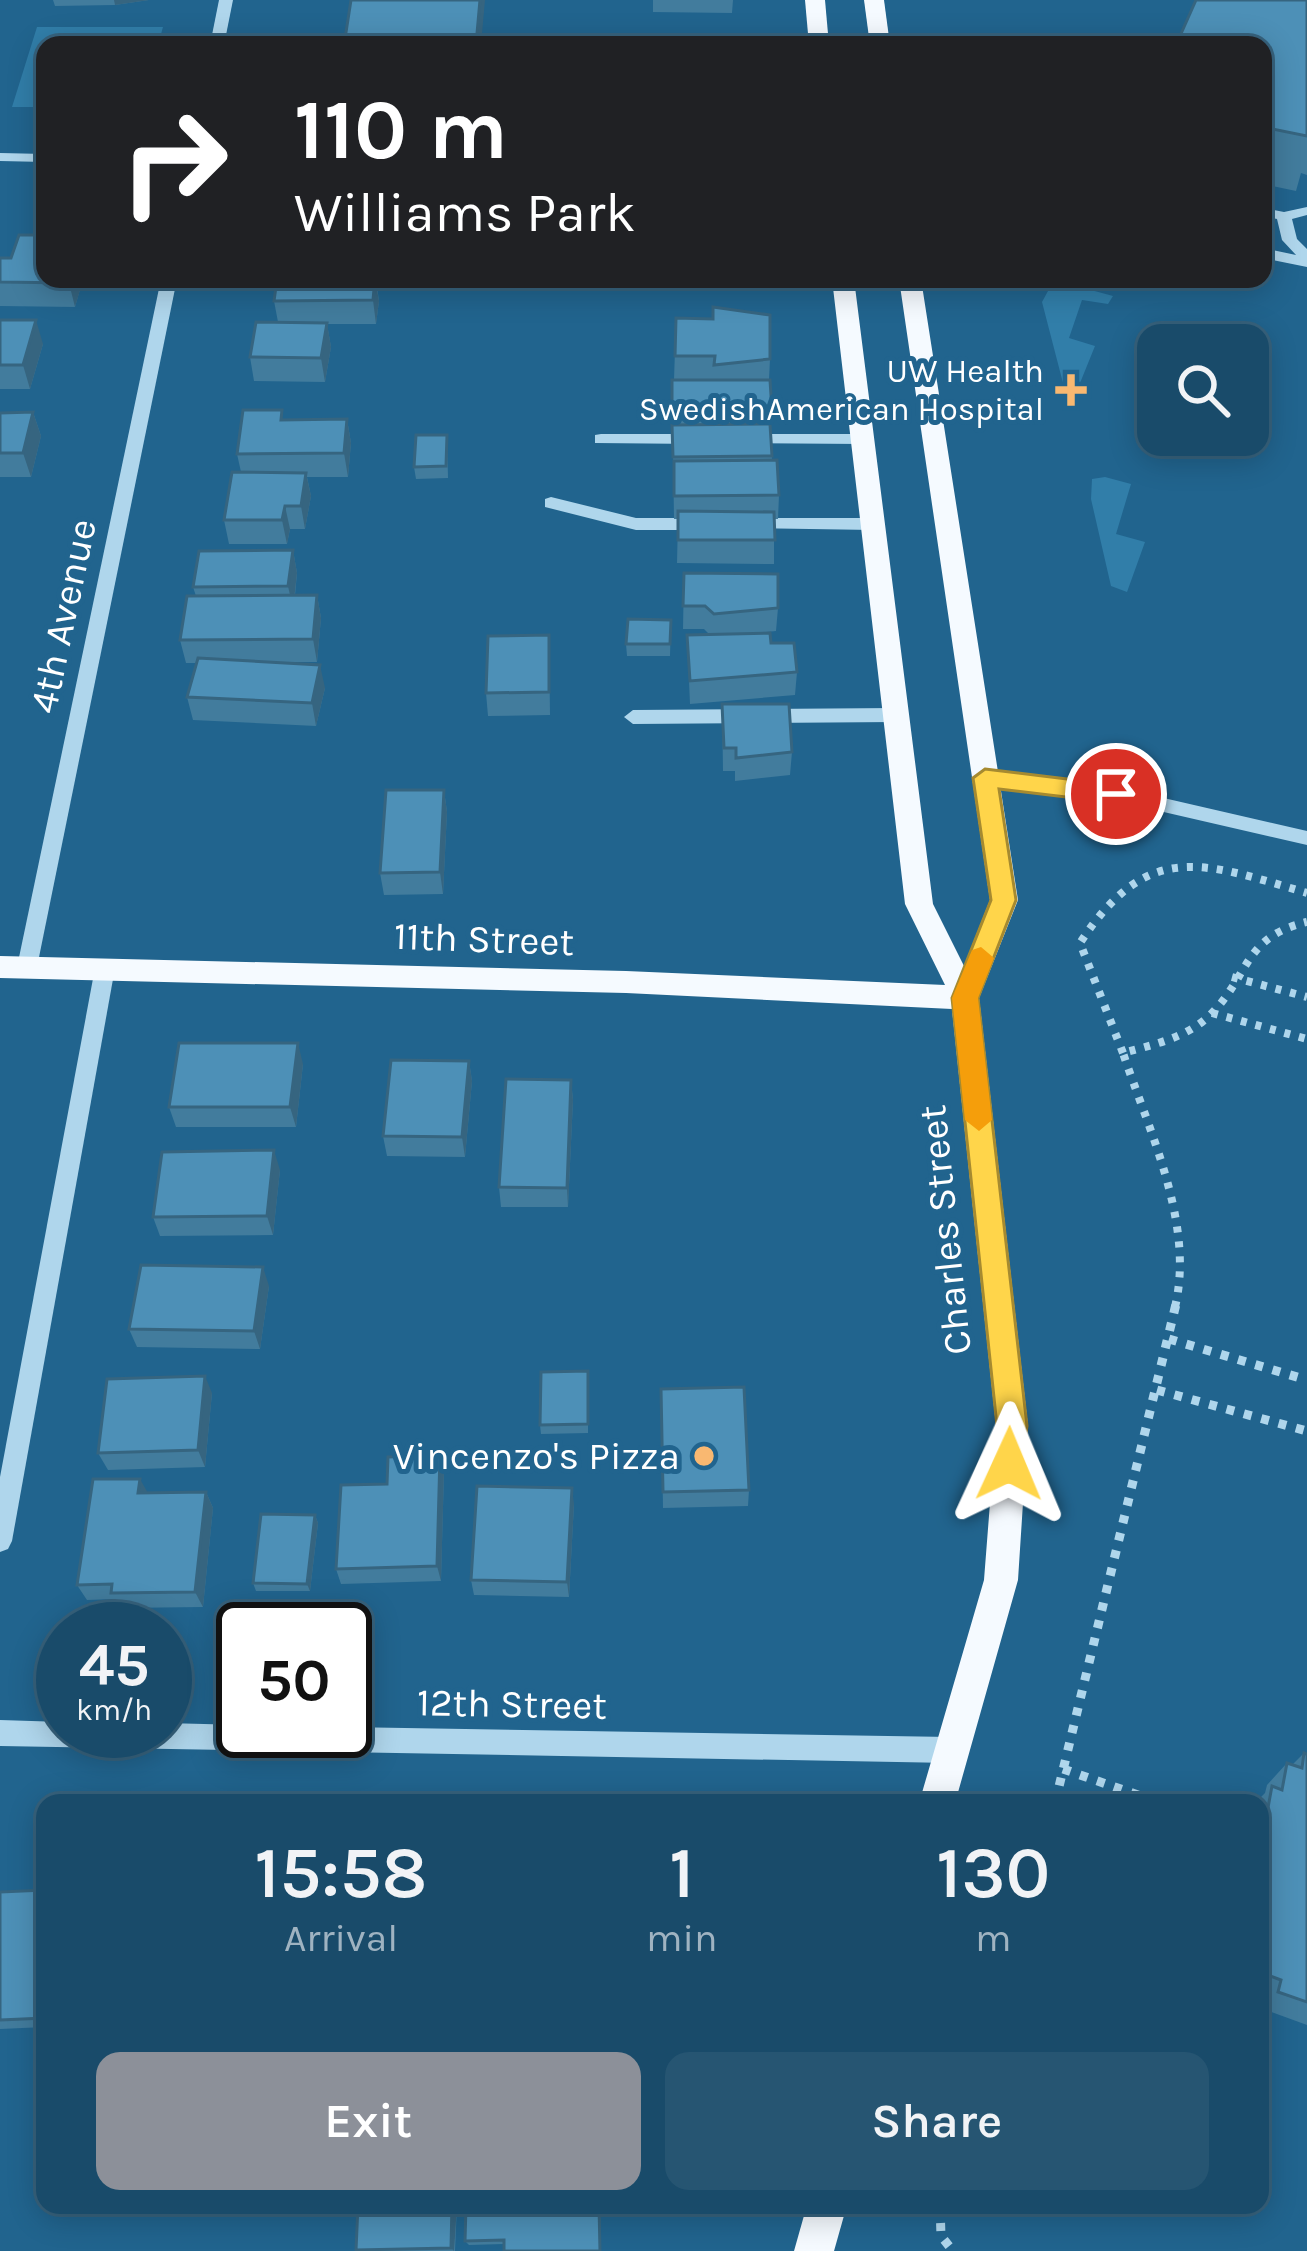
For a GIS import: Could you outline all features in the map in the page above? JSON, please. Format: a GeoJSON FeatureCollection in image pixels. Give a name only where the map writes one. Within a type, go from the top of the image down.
{"type":"FeatureCollection","features":[{"type":"Feature","properties":{"kind":"main road"},"geometry":{"type":"LineString","coordinates":[[815,0],[818,36]]}},
{"type":"Feature","properties":{"kind":"main road"},"geometry":{"type":"LineString","coordinates":[[874,0],[879,36]]}},
{"type":"Feature","properties":{"kind":"main road","name":"Charles Street"},"geometry":{"type":"LineString","coordinates":[[844,288],[919,904],[965,998],[1012,1426],[1000,1580],[939,1794]]}},
{"type":"Feature","properties":{"kind":"main road","name":"Charles Street"},"geometry":{"type":"LineString","coordinates":[[911,288],[1004,900],[965,998]]}},
{"type":"Feature","properties":{"kind":"main road","name":"11th Street"},"geometry":{"type":"LineString","coordinates":[[14,968],[965,998]]}},
{"type":"Feature","properties":{"kind":"main road"},"geometry":{"type":"LineString","coordinates":[[814,2251],[824,2214]]}},
{"type":"Feature","properties":{"kind":"street"},"geometry":{"type":"LineString","coordinates":[[219,36],[226,0]]}},
{"type":"Feature","properties":{"kind":"street"},"geometry":{"type":"LineString","coordinates":[[0,158],[36,158]]}},
{"type":"Feature","properties":{"kind":"street"},"geometry":{"type":"LineString","coordinates":[[1272,214],[1307,211]]}},
{"type":"Feature","properties":{"kind":"street"},"geometry":{"type":"LineString","coordinates":[[1283,216],[1290,240],[1307,260]]}},
{"type":"Feature","properties":{"kind":"street"},"geometry":{"type":"LineString","coordinates":[[1272,254],[1307,260]]}},
{"type":"Feature","properties":{"kind":"street","name":"4th Avenue"},"geometry":{"type":"LineString","coordinates":[[14,968],[167,288]]}},
{"type":"Feature","properties":{"kind":"street"},"geometry":{"type":"LineString","coordinates":[[601,439],[862,439]]}},
{"type":"Feature","properties":{"kind":"street"},"geometry":{"type":"LineString","coordinates":[[551,503],[635,524],[873,524]]}},
{"type":"Feature","properties":{"kind":"street"},"geometry":{"type":"LineString","coordinates":[[633,717],[896,716]]}},
{"type":"Feature","properties":{"kind":"street"},"geometry":{"type":"LineString","coordinates":[[985,778],[1116,794],[1307,838]]}},
{"type":"Feature","properties":{"kind":"street"},"geometry":{"type":"LineString","coordinates":[[0,1541],[106,968]]}},
{"type":"Feature","properties":{"kind":"street","name":"12th Street"},"geometry":{"type":"LineString","coordinates":[[0,1733],[951,1750]]}},
{"type":"Feature","properties":{"kind":"path"},"geometry":{"type":"LineString","coordinates":[[1057,1794],[1182,1277],[1172,1203],[1124,1053],[1080,944],[1106,906],[1141,880],[1198,863],[1307,893]]}},
{"type":"Feature","properties":{"kind":"path"},"geometry":{"type":"LineString","coordinates":[[1124,1053],[1178,1037],[1212,1013],[1232,976],[1260,942],[1307,922]]}},
{"type":"Feature","properties":{"kind":"path"},"geometry":{"type":"LineString","coordinates":[[1232,976],[1307,997]]}},
{"type":"Feature","properties":{"kind":"path"},"geometry":{"type":"LineString","coordinates":[[1212,1013],[1307,1039]]}},
{"type":"Feature","properties":{"kind":"path"},"geometry":{"type":"LineString","coordinates":[[1169,1339],[1307,1380]]}},
{"type":"Feature","properties":{"kind":"path"},"geometry":{"type":"LineString","coordinates":[[1157,1390],[1307,1431]]}},
{"type":"Feature","properties":{"kind":"path"},"geometry":{"type":"LineString","coordinates":[[1064,1769],[1135,1794]]}},
{"type":"Feature","properties":{"kind":"path"},"geometry":{"type":"LineString","coordinates":[[940,2214],[941,2236],[952,2251]]}},
{"type":"Feature","properties":{"kind":"shaded area"},"geometry":{"type":"Polygon","coordinates":[[[37,27],[163,27],[160,36],[36,36],[36,107],[12,107],[37,27]]]}},
{"type":"Feature","properties":{"kind":"shaded area"},"geometry":{"type":"Polygon","coordinates":[[[1050,288],[1084,288],[1113,296],[1108,304],[1082,300],[1069,338],[1095,346],[1078,388],[1063,383],[1042,302],[1050,288]]]}},
{"type":"Feature","properties":{"kind":"shaded area"},"geometry":{"type":"Polygon","coordinates":[[[1105,477],[1131,484],[1116,534],[1145,542],[1127,592],[1111,586],[1091,499],[1092,479],[1105,477]]]}},
{"type":"Feature","properties":{"kind":"building"},"geometry":{"type":"Polygon","coordinates":[[[351,0],[480,0],[477,36],[345,36],[351,0]]]}},
{"type":"Feature","properties":{"kind":"building"},"geometry":{"type":"Polygon","coordinates":[[[1196,0],[1307,0],[1307,136],[1272,129],[1272,36],[1180,36],[1196,0]]]}},
{"type":"Feature","properties":{"kind":"building"},"geometry":{"type":"Polygon","coordinates":[[[19,235],[36,235],[36,283],[0,282],[0,258],[11,258],[19,235]]]}},
{"type":"Feature","properties":{"kind":"building"},"geometry":{"type":"Polygon","coordinates":[[[276,288],[374,288],[373,300],[274,301],[276,288]]]}},
{"type":"Feature","properties":{"kind":"building"},"geometry":{"type":"Polygon","coordinates":[[[713,307],[770,315],[770,359],[714,365],[715,356],[675,356],[676,318],[713,319],[713,307]]]}},
{"type":"Feature","properties":{"kind":"building"},"geometry":{"type":"Polygon","coordinates":[[[0,320],[36,320],[23,365],[0,365],[0,320]]]}},
{"type":"Feature","properties":{"kind":"building"},"geometry":{"type":"Polygon","coordinates":[[[256,322],[327,323],[321,358],[250,357],[256,322]]]}},
{"type":"Feature","properties":{"kind":"building"},"geometry":{"type":"Polygon","coordinates":[[[672,380],[770,380],[772,411],[672,411],[672,380]]]}},
{"type":"Feature","properties":{"kind":"building"},"geometry":{"type":"Polygon","coordinates":[[[243,410],[282,410],[281,420],[347,419],[344,453],[237,454],[243,410]]]}},
{"type":"Feature","properties":{"kind":"building"},"geometry":{"type":"Polygon","coordinates":[[[33,412],[23,453],[0,453],[0,413],[33,412]]]}},
{"type":"Feature","properties":{"kind":"building"},"geometry":{"type":"Polygon","coordinates":[[[770,424],[772,456],[673,457],[672,425],[770,424]]]}},
{"type":"Feature","properties":{"kind":"building"},"geometry":{"type":"Polygon","coordinates":[[[416,435],[447,435],[446,466],[414,467],[416,435]]]}},
{"type":"Feature","properties":{"kind":"building"},"geometry":{"type":"Polygon","coordinates":[[[777,460],[779,495],[674,496],[674,461],[777,460]]]}},
{"type":"Feature","properties":{"kind":"building"},"geometry":{"type":"Polygon","coordinates":[[[232,472],[306,473],[301,506],[285,506],[282,520],[224,520],[232,472]]]}},
{"type":"Feature","properties":{"kind":"building"},"geometry":{"type":"Polygon","coordinates":[[[678,511],[774,512],[775,540],[678,540],[678,511]]]}},
{"type":"Feature","properties":{"kind":"building"},"geometry":{"type":"Polygon","coordinates":[[[293,550],[288,586],[193,587],[199,551],[293,550]]]}},
{"type":"Feature","properties":{"kind":"building"},"geometry":{"type":"Polygon","coordinates":[[[684,573],[778,574],[778,608],[714,614],[705,606],[683,606],[684,573]]]}},
{"type":"Feature","properties":{"kind":"building"},"geometry":{"type":"Polygon","coordinates":[[[317,595],[313,639],[180,640],[187,596],[317,595]]]}},
{"type":"Feature","properties":{"kind":"building"},"geometry":{"type":"Polygon","coordinates":[[[628,619],[671,620],[670,644],[626,644],[628,619]]]}},
{"type":"Feature","properties":{"kind":"building"},"geometry":{"type":"Polygon","coordinates":[[[770,633],[771,643],[794,643],[797,672],[690,681],[687,635],[770,633]]]}},
{"type":"Feature","properties":{"kind":"building"},"geometry":{"type":"Polygon","coordinates":[[[549,635],[549,692],[486,693],[488,636],[549,635]]]}},
{"type":"Feature","properties":{"kind":"building"},"geometry":{"type":"Polygon","coordinates":[[[198,658],[320,665],[312,703],[187,697],[198,658]]]}},
{"type":"Feature","properties":{"kind":"building"},"geometry":{"type":"Polygon","coordinates":[[[722,704],[789,704],[792,752],[736,758],[736,748],[724,748],[722,704]]]}},
{"type":"Feature","properties":{"kind":"building"},"geometry":{"type":"Polygon","coordinates":[[[386,790],[444,790],[440,872],[380,873],[386,790]]]}},
{"type":"Feature","properties":{"kind":"building"},"geometry":{"type":"Polygon","coordinates":[[[179,1043],[298,1043],[290,1107],[169,1107],[179,1043]]]}},
{"type":"Feature","properties":{"kind":"building"},"geometry":{"type":"Polygon","coordinates":[[[391,1060],[469,1061],[462,1137],[383,1136],[391,1060]]]}},
{"type":"Feature","properties":{"kind":"building"},"geometry":{"type":"Polygon","coordinates":[[[506,1079],[571,1080],[567,1188],[499,1187],[506,1079]]]}},
{"type":"Feature","properties":{"kind":"building"},"geometry":{"type":"Polygon","coordinates":[[[274,1150],[267,1216],[153,1217],[162,1152],[274,1150]]]}},
{"type":"Feature","properties":{"kind":"building"},"geometry":{"type":"Polygon","coordinates":[[[141,1265],[263,1267],[254,1331],[129,1329],[141,1265]]]}},
{"type":"Feature","properties":{"kind":"building"},"geometry":{"type":"Polygon","coordinates":[[[588,1371],[588,1424],[540,1425],[541,1372],[588,1371]]]}},
{"type":"Feature","properties":{"kind":"building"},"geometry":{"type":"Polygon","coordinates":[[[205,1376],[198,1450],[98,1453],[107,1379],[205,1376]]]}},
{"type":"Feature","properties":{"kind":"building","name":"Vincenzo's Pizza"},"geometry":{"type":"Polygon","coordinates":[[[744,1387],[749,1490],[663,1492],[661,1389],[744,1387]]]}},
{"type":"Feature","properties":{"kind":"building"},"geometry":{"type":"Polygon","coordinates":[[[440,1455],[437,1566],[336,1569],[341,1485],[387,1484],[388,1457],[440,1455]]]}},
{"type":"Feature","properties":{"kind":"building"},"geometry":{"type":"Polygon","coordinates":[[[93,1479],[140,1479],[138,1493],[206,1492],[195,1592],[111,1593],[112,1584],[77,1585],[93,1479]]]}},
{"type":"Feature","properties":{"kind":"building"},"geometry":{"type":"Polygon","coordinates":[[[477,1486],[572,1488],[567,1582],[471,1580],[477,1486]]]}},
{"type":"Feature","properties":{"kind":"building"},"geometry":{"type":"Polygon","coordinates":[[[261,1514],[315,1515],[307,1584],[253,1583],[261,1514]]]}},
{"type":"Feature","properties":{"kind":"building"},"geometry":{"type":"Polygon","coordinates":[[[1304,1753],[1307,2002],[1278,1992],[1281,1980],[1269,1975],[1269,1802],[1272,1786],[1282,1790],[1287,1763],[1302,1768],[1304,1753]]]}},
{"type":"Feature","properties":{"kind":"building"},"geometry":{"type":"Polygon","coordinates":[[[36,1890],[36,2018],[0,2020],[0,1892],[36,1890]]]}},
{"type":"Feature","properties":{"kind":"building"},"geometry":{"type":"Polygon","coordinates":[[[358,2214],[452,2214],[451,2248],[356,2250],[358,2214]]]}},
{"type":"Feature","properties":{"kind":"building"},"geometry":{"type":"Polygon","coordinates":[[[466,2214],[599,2214],[600,2251],[504,2251],[504,2240],[465,2241],[466,2214]]]}},
{"type":"Feature","properties":{"kind":"slow traffic"},"geometry":{"type":"LineString","coordinates":[[979,1120],[965,998],[981,958]]}},
{"type":"Feature","properties":{"kind":"place","name":"UW Health SwedishAmerican Hospital"},"geometry":{"type":"Point","coordinates":[1071,390]}},
{"type":"Feature","properties":{"kind":"place","name":"Vincenzo's Pizza"},"geometry":{"type":"Point","coordinates":[704,1456]}},
{"type":"Feature","properties":{"kind":"route"},"geometry":{"type":"LineString","coordinates":[[1009,1464],[1012,1426],[965,998],[1004,900],[985,778],[1116,794]]}}]}
